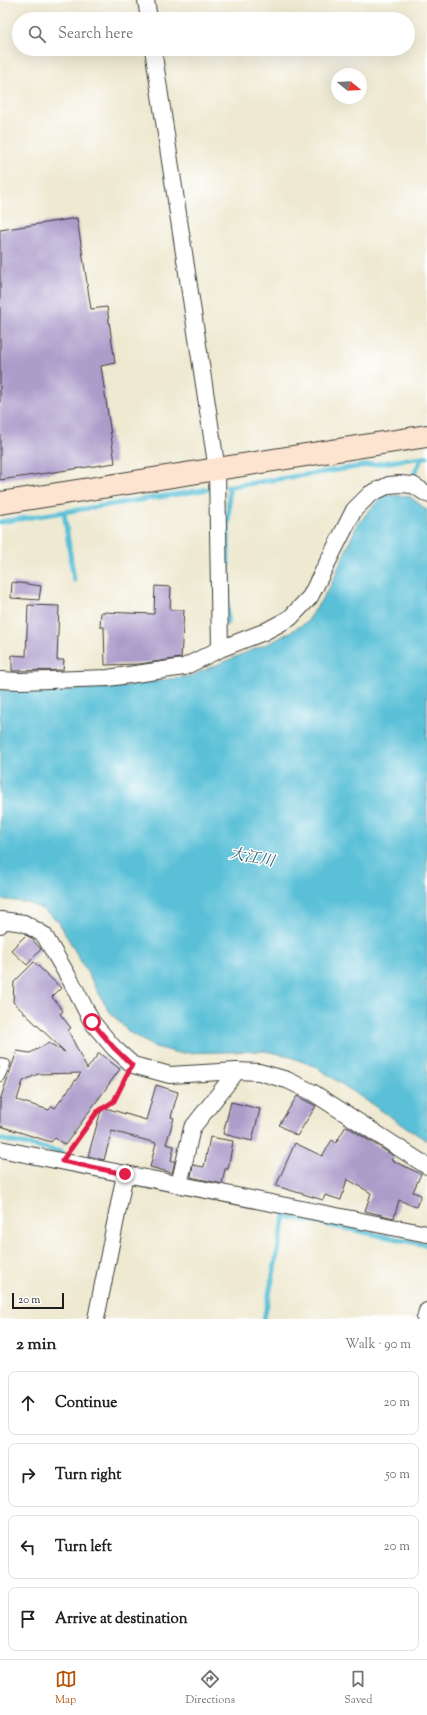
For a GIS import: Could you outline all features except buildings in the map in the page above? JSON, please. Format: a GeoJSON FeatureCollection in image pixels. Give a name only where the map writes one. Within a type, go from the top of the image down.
{"type":"FeatureCollection","features":[{"type":"Feature","properties":{"kind":"street"},"geometry":{"type":"LineString","coordinates":[[146,0],[148,12]]}},
{"type":"Feature","properties":{"kind":"street"},"geometry":{"type":"LineString","coordinates":[[155,56],[218,470],[220,649]]}},
{"type":"Feature","properties":{"kind":"street"},"geometry":{"type":"LineString","coordinates":[[0,503],[427,436]]}},
{"type":"Feature","properties":{"kind":"street"},"geometry":{"type":"LineString","coordinates":[[0,680],[20,682],[108,678],[184,667],[220,649],[264,632],[290,618],[310,597],[354,510],[370,494],[389,485],[400,484],[412,485],[427,494]]}},
{"type":"Feature","properties":{"kind":"street"},"geometry":{"type":"LineString","coordinates":[[0,922],[24,923],[44,935],[72,983],[92,1022],[114,1048],[132,1065],[170,1075],[237,1071],[260,1072],[287,1080],[312,1092],[427,1166]]}},
{"type":"Feature","properties":{"kind":"street"},"geometry":{"type":"LineString","coordinates":[[179,1185],[192,1128],[237,1071]]}},
{"type":"Feature","properties":{"kind":"street"},"geometry":{"type":"LineString","coordinates":[[0,1149],[427,1234]]}},
{"type":"Feature","properties":{"kind":"street"},"geometry":{"type":"LineString","coordinates":[[96,1319],[125,1174]]}},
{"type":"Feature","properties":{"kind":"street"},"geometry":{"type":"LineString","coordinates":[[425,1319],[427,1311]]}},
{"type":"Feature","properties":{"kind":"lane"},"geometry":{"type":"LineString","coordinates":[[0,1063],[6,1064],[0,1077]]}},
{"type":"Feature","properties":{"kind":"path"},"geometry":{"type":"LineString","coordinates":[[62,1161],[97,1112],[114,1101],[132,1065]]}},
{"type":"Feature","properties":{"kind":"water","name":"大江川"},"geometry":{"type":"Polygon","coordinates":[[[383,495],[409,496],[427,510],[427,1141],[316,1067],[285,1055],[265,1051],[178,1053],[152,1046],[129,1032],[109,1011],[58,921],[44,910],[28,903],[0,899],[0,690],[64,690],[118,687],[190,676],[276,640],[307,622],[331,585],[357,525],[383,495]]]}},
{"type":"Feature","properties":{"kind":"waterway"},"geometry":{"type":"LineString","coordinates":[[413,477],[422,457],[427,457]]}},
{"type":"Feature","properties":{"kind":"waterway"},"geometry":{"type":"LineString","coordinates":[[227,487],[422,457]]}},
{"type":"Feature","properties":{"kind":"waterway"},"geometry":{"type":"LineString","coordinates":[[227,623],[229,487]]}},
{"type":"Feature","properties":{"kind":"waterway"},"geometry":{"type":"LineString","coordinates":[[0,522],[210,489]]}},
{"type":"Feature","properties":{"kind":"waterway"},"geometry":{"type":"LineString","coordinates":[[64,512],[74,580]]}},
{"type":"Feature","properties":{"kind":"waterway"},"geometry":{"type":"LineString","coordinates":[[0,1139],[61,1152]]}},
{"type":"Feature","properties":{"kind":"waterway"},"geometry":{"type":"LineString","coordinates":[[264,1319],[285,1216],[427,1245]]}},
{"type":"Feature","properties":{"kind":"route"},"geometry":{"type":"LineString","coordinates":[[92,1022],[114,1048],[132,1065],[114,1101],[97,1112],[62,1161],[125,1174]]}}]}
